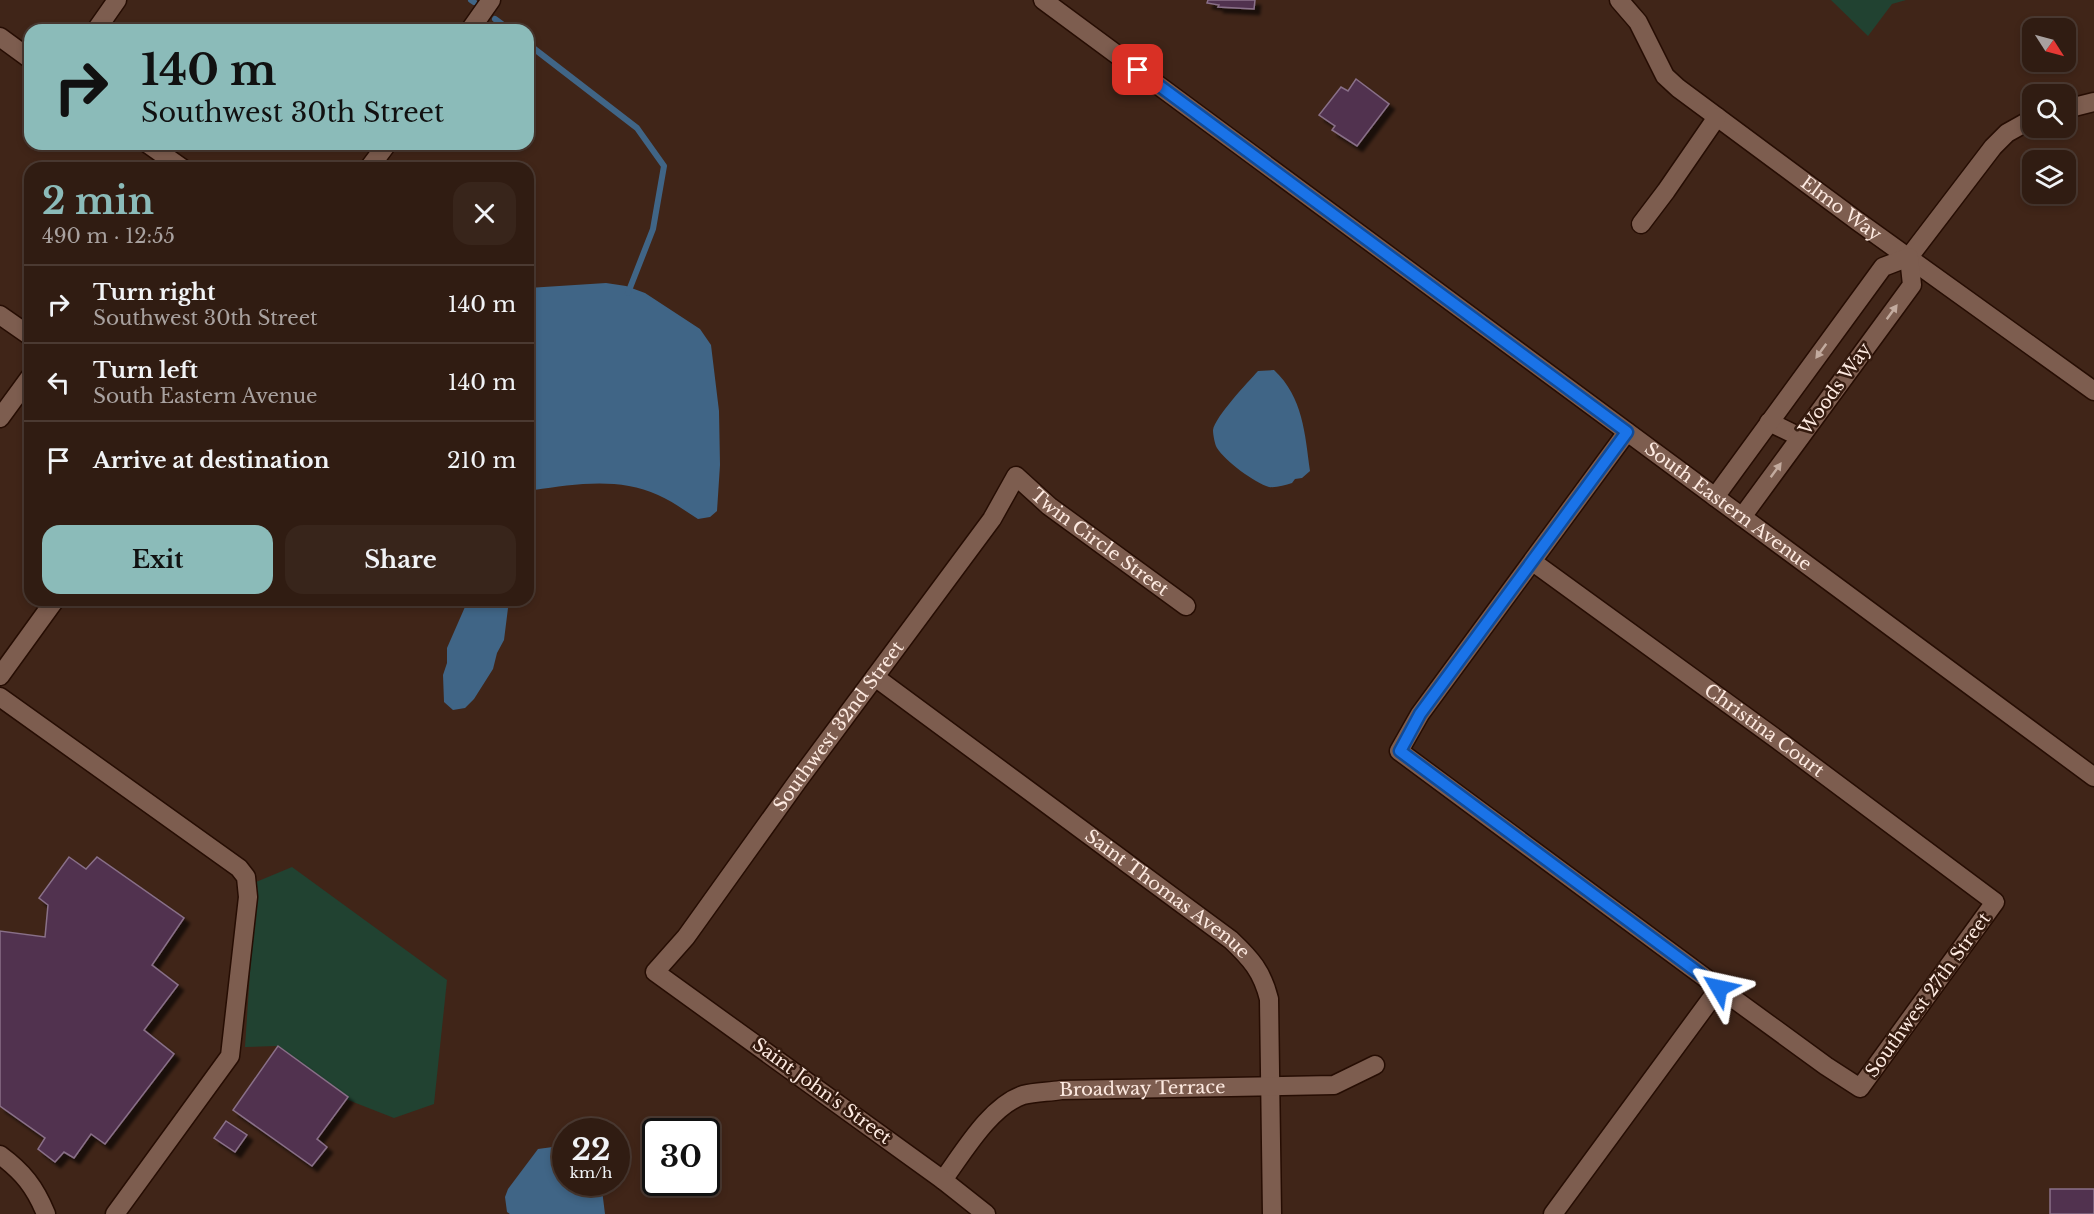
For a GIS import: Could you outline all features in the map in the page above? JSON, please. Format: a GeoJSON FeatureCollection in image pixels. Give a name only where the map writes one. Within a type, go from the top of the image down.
{"type":"FeatureCollection","features":[{"type":"Feature","properties":{"kind":"street"},"geometry":{"type":"LineString","coordinates":[[100,24],[117,0]]}},
{"type":"Feature","properties":{"kind":"street"},"geometry":{"type":"LineString","coordinates":[[474,24],[491,0]]}},
{"type":"Feature","properties":{"kind":"street","name":"South Eastern Avenue"},"geometry":{"type":"LineString","coordinates":[[1043,0],[2094,777]]}},
{"type":"Feature","properties":{"kind":"street","name":"Elmo Way"},"geometry":{"type":"LineString","coordinates":[[1619,0],[1638,22],[1665,76],[1856,220],[2094,391]]}},
{"type":"Feature","properties":{"kind":"street"},"geometry":{"type":"LineString","coordinates":[[0,37],[24,55]]}},
{"type":"Feature","properties":{"kind":"street"},"geometry":{"type":"LineString","coordinates":[[2076,106],[2094,102]]}},
{"type":"Feature","properties":{"kind":"street"},"geometry":{"type":"LineString","coordinates":[[1641,224],[1718,117]]}},
{"type":"Feature","properties":{"kind":"street","name":"Woods Way"},"geometry":{"type":"LineString","coordinates":[[1715,497],[1883,267],[1909,257],[1993,147],[2007,132],[2022,124]]}},
{"type":"Feature","properties":{"kind":"street"},"geometry":{"type":"LineString","coordinates":[[156,150],[174,162]]}},
{"type":"Feature","properties":{"kind":"street","name":"Woods Way"},"geometry":{"type":"LineString","coordinates":[[1742,517],[1912,285],[1909,257]]}},
{"type":"Feature","properties":{"kind":"street"},"geometry":{"type":"LineString","coordinates":[[0,315],[24,332]]}},
{"type":"Feature","properties":{"kind":"street"},"geometry":{"type":"LineString","coordinates":[[0,418],[24,385]]}},
{"type":"Feature","properties":{"kind":"street"},"geometry":{"type":"LineString","coordinates":[[1769,422],[1800,437]]}},
{"type":"Feature","properties":{"kind":"street"},"geometry":{"type":"LineString","coordinates":[[1553,1214],[1719,988],[1400,751],[1420,714],[1627,432]]}},
{"type":"Feature","properties":{"kind":"street","name":"Twin Circle Street"},"geometry":{"type":"LineString","coordinates":[[1016,476],[1049,506],[1186,606]]}},
{"type":"Feature","properties":{"kind":"street","name":"Southwest 32nd Street"},"geometry":{"type":"LineString","coordinates":[[655,972],[686,937],[992,519],[1016,476]]}},
{"type":"Feature","properties":{"kind":"street","name":"Christina Court"},"geometry":{"type":"LineString","coordinates":[[1533,562],[1995,902]]}},
{"type":"Feature","properties":{"kind":"street"},"geometry":{"type":"LineString","coordinates":[[0,676],[51,606]]}},
{"type":"Feature","properties":{"kind":"street","name":"Saint Thomas Avenue"},"geometry":{"type":"LineString","coordinates":[[875,677],[1231,940],[1247,955],[1261,975],[1269,999],[1272,1214]]}},
{"type":"Feature","properties":{"kind":"street"},"geometry":{"type":"LineString","coordinates":[[0,697],[239,868],[246,877],[248,897],[230,1056],[116,1214]]}},
{"type":"Feature","properties":{"kind":"street","name":"Southwest 27th Street"},"geometry":{"type":"LineString","coordinates":[[1719,988],[1860,1088],[1995,902]]}},
{"type":"Feature","properties":{"kind":"street","name":"Saint John's Street"},"geometry":{"type":"LineString","coordinates":[[655,972],[943,1180],[986,1214]]}},
{"type":"Feature","properties":{"kind":"street","name":"Broadway Terrace"},"geometry":{"type":"LineString","coordinates":[[943,1180],[994,1116],[1009,1102],[1024,1095],[1061,1090],[1334,1085],[1375,1065]]}},
{"type":"Feature","properties":{"kind":"street"},"geometry":{"type":"LineString","coordinates":[[0,1155],[20,1170],[40,1199],[46,1214]]}},
{"type":"Feature","properties":{"kind":"green space"},"geometry":{"type":"Polygon","coordinates":[[[1831,0],[1906,0],[1892,4],[1868,36],[1831,0]]]}},
{"type":"Feature","properties":{"kind":"green space"},"geometry":{"type":"Polygon","coordinates":[[[292,867],[447,980],[434,1104],[394,1118],[343,1098],[276,1046],[245,1047],[256,882],[292,867]]]}},
{"type":"Feature","properties":{"kind":"water"},"geometry":{"type":"Polygon","coordinates":[[[606,283],[626,286],[645,293],[700,329],[711,345],[719,411],[720,465],[717,511],[710,517],[698,519],[658,495],[628,486],[581,484],[534,490],[534,288],[606,283]]]}},
{"type":"Feature","properties":{"kind":"water"},"geometry":{"type":"Polygon","coordinates":[[[1274,370],[1284,381],[1297,404],[1304,430],[1310,471],[1292,483],[1269,487],[1233,465],[1221,453],[1216,447],[1213,430],[1225,409],[1258,371],[1274,370]]]}},
{"type":"Feature","properties":{"kind":"water"},"geometry":{"type":"Polygon","coordinates":[[[465,606],[508,606],[504,640],[497,653],[493,669],[474,699],[465,708],[453,710],[444,702],[443,675],[447,663],[447,648],[465,606]]]}},
{"type":"Feature","properties":{"kind":"water"},"geometry":{"type":"Polygon","coordinates":[[[552,1147],[552,1196],[603,1196],[605,1214],[510,1214],[507,1212],[505,1197],[508,1189],[538,1149],[552,1147]]]}},
{"type":"Feature","properties":{"kind":"building"},"geometry":{"type":"Polygon","coordinates":[[[1208,0],[1255,0],[1254,9],[1218,7],[1219,5],[1207,3],[1208,0]]]}},
{"type":"Feature","properties":{"kind":"building"},"geometry":{"type":"Polygon","coordinates":[[[1356,79],[1389,104],[1357,146],[1332,130],[1335,126],[1319,115],[1341,87],[1348,91],[1356,79]]]}},
{"type":"Feature","properties":{"kind":"building"},"geometry":{"type":"Polygon","coordinates":[[[69,857],[86,869],[97,857],[184,918],[152,965],[178,985],[144,1030],[174,1054],[105,1144],[91,1134],[74,1158],[64,1152],[55,1162],[38,1149],[45,1138],[0,1106],[0,931],[45,937],[48,905],[39,898],[69,857]]]}},
{"type":"Feature","properties":{"kind":"building"},"geometry":{"type":"Polygon","coordinates":[[[278,1046],[348,1097],[317,1139],[327,1147],[312,1166],[233,1110],[278,1046]]]}},
{"type":"Feature","properties":{"kind":"building"},"geometry":{"type":"Polygon","coordinates":[[[226,1121],[247,1135],[235,1152],[214,1138],[226,1121]]]}},
{"type":"Feature","properties":{"kind":"building"},"geometry":{"type":"Polygon","coordinates":[[[2050,1189],[2094,1189],[2094,1214],[2050,1214],[2050,1189]]]}},
{"type":"Feature","properties":{"kind":"waterway"},"geometry":{"type":"LineString","coordinates":[[495,19],[502,24]]}},
{"type":"Feature","properties":{"kind":"waterway"},"geometry":{"type":"LineString","coordinates":[[534,49],[637,128],[664,166],[653,229],[628,293]]}},
{"type":"Feature","properties":{"kind":"route"},"geometry":{"type":"LineString","coordinates":[[1138,70],[1627,432],[1420,714],[1400,751],[1719,988]]}}]}
